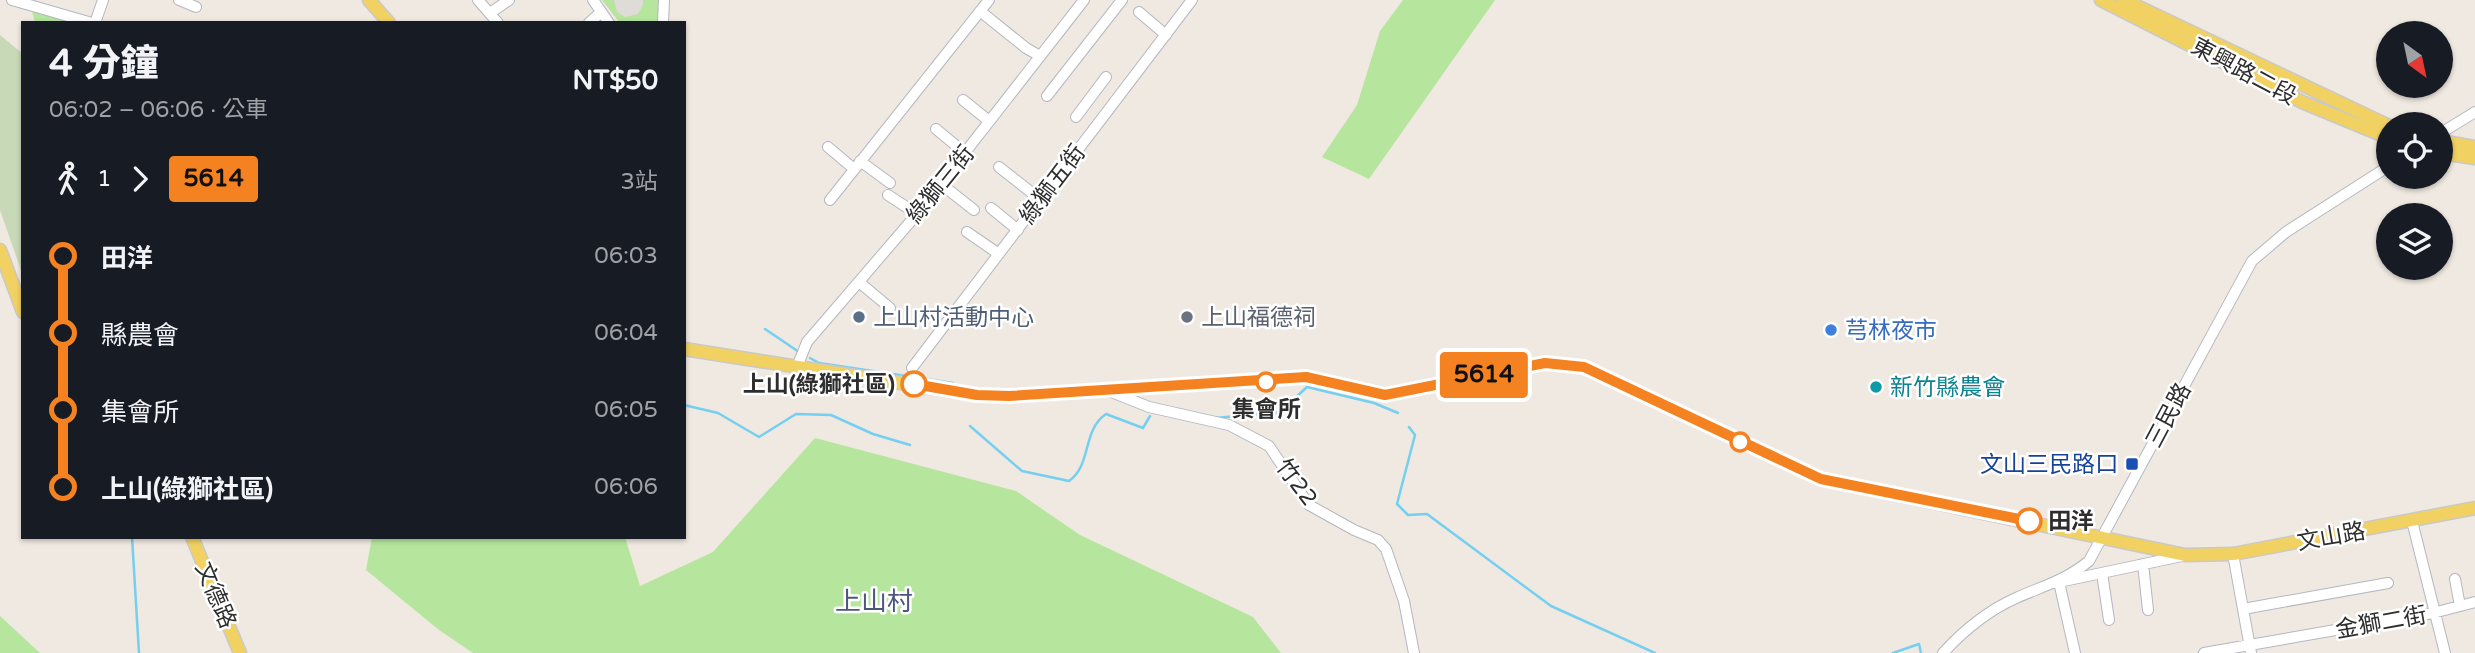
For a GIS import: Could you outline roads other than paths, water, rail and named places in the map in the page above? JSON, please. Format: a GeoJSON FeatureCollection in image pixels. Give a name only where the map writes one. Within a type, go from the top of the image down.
{"type":"FeatureCollection","features":[{"type":"Feature","properties":{"kind":"main road"},"geometry":{"type":"LineString","coordinates":[[369,0],[387,21]]}},
{"type":"Feature","properties":{"kind":"main road","name":"東興路二段"},"geometry":{"type":"LineString","coordinates":[[2101,0],[2302,102],[2376,133]]}},
{"type":"Feature","properties":{"kind":"main road","name":"東興路二段"},"geometry":{"type":"LineString","coordinates":[[2124,0],[2376,120]]}},
{"type":"Feature","properties":{"kind":"main road"},"geometry":{"type":"LineString","coordinates":[[2453,144],[2475,147]]}},
{"type":"Feature","properties":{"kind":"main road"},"geometry":{"type":"LineString","coordinates":[[2453,155],[2475,158]]}},
{"type":"Feature","properties":{"kind":"main road"},"geometry":{"type":"LineString","coordinates":[[0,250],[21,307]]}},
{"type":"Feature","properties":{"kind":"main road","name":"文山路"},"geometry":{"type":"LineString","coordinates":[[686,349],[977,395],[1026,395],[1101,388],[1306,377],[1385,395],[1545,363],[1562,363],[1584,367],[1821,479],[2185,555],[2233,554],[2475,508]]}},
{"type":"Feature","properties":{"kind":"main road","name":"文德路"},"geometry":{"type":"LineString","coordinates":[[193,539],[240,653]]}},
{"type":"Feature","properties":{"kind":"street"},"geometry":{"type":"LineString","coordinates":[[15,0],[87,21]]}},
{"type":"Feature","properties":{"kind":"street"},"geometry":{"type":"LineString","coordinates":[[58,13],[62,0]]}},
{"type":"Feature","properties":{"kind":"street"},"geometry":{"type":"LineString","coordinates":[[95,21],[103,0]]}},
{"type":"Feature","properties":{"kind":"street"},"geometry":{"type":"LineString","coordinates":[[179,0],[196,7]]}},
{"type":"Feature","properties":{"kind":"street"},"geometry":{"type":"LineString","coordinates":[[478,0],[496,21]]}},
{"type":"Feature","properties":{"kind":"street"},"geometry":{"type":"LineString","coordinates":[[490,13],[509,0]]}},
{"type":"Feature","properties":{"kind":"street"},"geometry":{"type":"LineString","coordinates":[[593,0],[607,21]]}},
{"type":"Feature","properties":{"kind":"street"},"geometry":{"type":"LineString","coordinates":[[663,21],[664,0]]}},
{"type":"Feature","properties":{"kind":"street"},"geometry":{"type":"LineString","coordinates":[[830,200],[989,0]]}},
{"type":"Feature","properties":{"kind":"street","name":"綠獅三街"},"geometry":{"type":"LineString","coordinates":[[797,367],[807,342],[917,214],[1084,0]]}},
{"type":"Feature","properties":{"kind":"street"},"geometry":{"type":"LineString","coordinates":[[1047,96],[1122,0]]}},
{"type":"Feature","properties":{"kind":"street","name":"綠獅五街"},"geometry":{"type":"LineString","coordinates":[[912,368],[1192,0]]}},
{"type":"Feature","properties":{"kind":"street"},"geometry":{"type":"LineString","coordinates":[[980,11],[1040,56]]}},
{"type":"Feature","properties":{"kind":"street"},"geometry":{"type":"LineString","coordinates":[[1139,12],[1166,35]]}},
{"type":"Feature","properties":{"kind":"street"},"geometry":{"type":"LineString","coordinates":[[591,21],[600,13]]}},
{"type":"Feature","properties":{"kind":"street"},"geometry":{"type":"LineString","coordinates":[[1076,117],[1106,77]]}},
{"type":"Feature","properties":{"kind":"street"},"geometry":{"type":"LineString","coordinates":[[963,100],[989,121]]}},
{"type":"Feature","properties":{"kind":"street"},"geometry":{"type":"LineString","coordinates":[[2453,126],[2475,112]]}},
{"type":"Feature","properties":{"kind":"street"},"geometry":{"type":"LineString","coordinates":[[936,129],[965,153]]}},
{"type":"Feature","properties":{"kind":"street"},"geometry":{"type":"LineString","coordinates":[[828,147],[890,183]]}},
{"type":"Feature","properties":{"kind":"street"},"geometry":{"type":"LineString","coordinates":[[999,167],[1041,200]]}},
{"type":"Feature","properties":{"kind":"street","name":"三民路"},"geometry":{"type":"LineString","coordinates":[[1943,653],[1982,617],[2017,598],[2059,582],[2089,561],[2252,261],[2286,232],[2376,174]]}},
{"type":"Feature","properties":{"kind":"street"},"geometry":{"type":"LineString","coordinates":[[941,184],[974,210]]}},
{"type":"Feature","properties":{"kind":"street"},"geometry":{"type":"LineString","coordinates":[[888,195],[917,214]]}},
{"type":"Feature","properties":{"kind":"street"},"geometry":{"type":"LineString","coordinates":[[991,208],[1018,230]]}},
{"type":"Feature","properties":{"kind":"street"},"geometry":{"type":"LineString","coordinates":[[967,232],[999,254]]}},
{"type":"Feature","properties":{"kind":"street"},"geometry":{"type":"LineString","coordinates":[[859,282],[890,308]]}},
{"type":"Feature","properties":{"kind":"street","name":"竹22"},"geometry":{"type":"LineString","coordinates":[[1101,388],[1149,407],[1229,425],[1269,446],[1309,505],[1378,540],[1386,549],[1404,601],[1414,653]]}},
{"type":"Feature","properties":{"kind":"street"},"geometry":{"type":"LineString","coordinates":[[2412,521],[2445,653]]}},
{"type":"Feature","properties":{"kind":"street"},"geometry":{"type":"LineString","coordinates":[[2233,554],[2250,649]]}},
{"type":"Feature","properties":{"kind":"street","name":"文山路"},"geometry":{"type":"LineString","coordinates":[[2059,582],[2185,555]]}},
{"type":"Feature","properties":{"kind":"street"},"geometry":{"type":"LineString","coordinates":[[2143,564],[2148,610]]}},
{"type":"Feature","properties":{"kind":"street"},"geometry":{"type":"LineString","coordinates":[[2102,573],[2109,620]]}},
{"type":"Feature","properties":{"kind":"street"},"geometry":{"type":"LineString","coordinates":[[2455,579],[2460,606]]}},
{"type":"Feature","properties":{"kind":"street"},"geometry":{"type":"LineString","coordinates":[[2059,582],[2075,653]]}},
{"type":"Feature","properties":{"kind":"street"},"geometry":{"type":"LineString","coordinates":[[2243,609],[2388,583]]}},
{"type":"Feature","properties":{"kind":"street","name":"金獅二街"},"geometry":{"type":"LineString","coordinates":[[2204,653],[2250,649],[2433,613],[2475,602]]}},
{"type":"Feature","properties":{"kind":"waterway"},"geometry":{"type":"LineString","coordinates":[[765,329],[799,352]]}},
{"type":"Feature","properties":{"kind":"waterway"},"geometry":{"type":"LineString","coordinates":[[810,358],[819,363],[953,383]]}},
{"type":"Feature","properties":{"kind":"waterway"},"geometry":{"type":"LineString","coordinates":[[1216,418],[1280,412],[1307,387],[1374,403],[1398,413]]}},
{"type":"Feature","properties":{"kind":"waterway"},"geometry":{"type":"LineString","coordinates":[[686,405],[718,413],[759,437],[796,414],[831,415],[873,434],[910,445]]}},
{"type":"Feature","properties":{"kind":"waterway"},"geometry":{"type":"LineString","coordinates":[[970,426],[1022,471],[1069,481],[1081,466],[1093,429],[1106,414],[1143,428],[1150,416]]}},
{"type":"Feature","properties":{"kind":"waterway"},"geometry":{"type":"LineString","coordinates":[[1409,427],[1415,435],[1397,504],[1408,515],[1427,514],[1551,606],[1655,653]]}},
{"type":"Feature","properties":{"kind":"waterway"},"geometry":{"type":"LineString","coordinates":[[132,539],[139,653]]}},
{"type":"Feature","properties":{"kind":"waterway"},"geometry":{"type":"LineString","coordinates":[[1893,653],[1919,644],[1921,653]]}},
{"type":"Feature","properties":{"kind":"place","name":"上山村活動中心"},"geometry":{"type":"Point","coordinates":[859,317]}},
{"type":"Feature","properties":{"kind":"place","name":"上山福德祠"},"geometry":{"type":"Point","coordinates":[1187,317]}},
{"type":"Feature","properties":{"kind":"place","name":"芎林夜市"},"geometry":{"type":"Point","coordinates":[1831,330]}},
{"type":"Feature","properties":{"kind":"place","name":"集會所"},"geometry":{"type":"Point","coordinates":[1266,382]}},
{"type":"Feature","properties":{"kind":"place","name":"上山(綠獅社區)"},"geometry":{"type":"Point","coordinates":[914,384]}},
{"type":"Feature","properties":{"kind":"place","name":"新竹縣農會"},"geometry":{"type":"Point","coordinates":[1876,387]}},
{"type":"Feature","properties":{"kind":"place","name":"文山三民路口"},"geometry":{"type":"Point","coordinates":[2132,464]}},
{"type":"Feature","properties":{"kind":"place","name":"田洋"},"geometry":{"type":"Point","coordinates":[2029,521]}},
{"type":"Feature","properties":{"kind":"district","name":"上山村"},"geometry":{"type":"Point","coordinates":[874,601]}}]}
